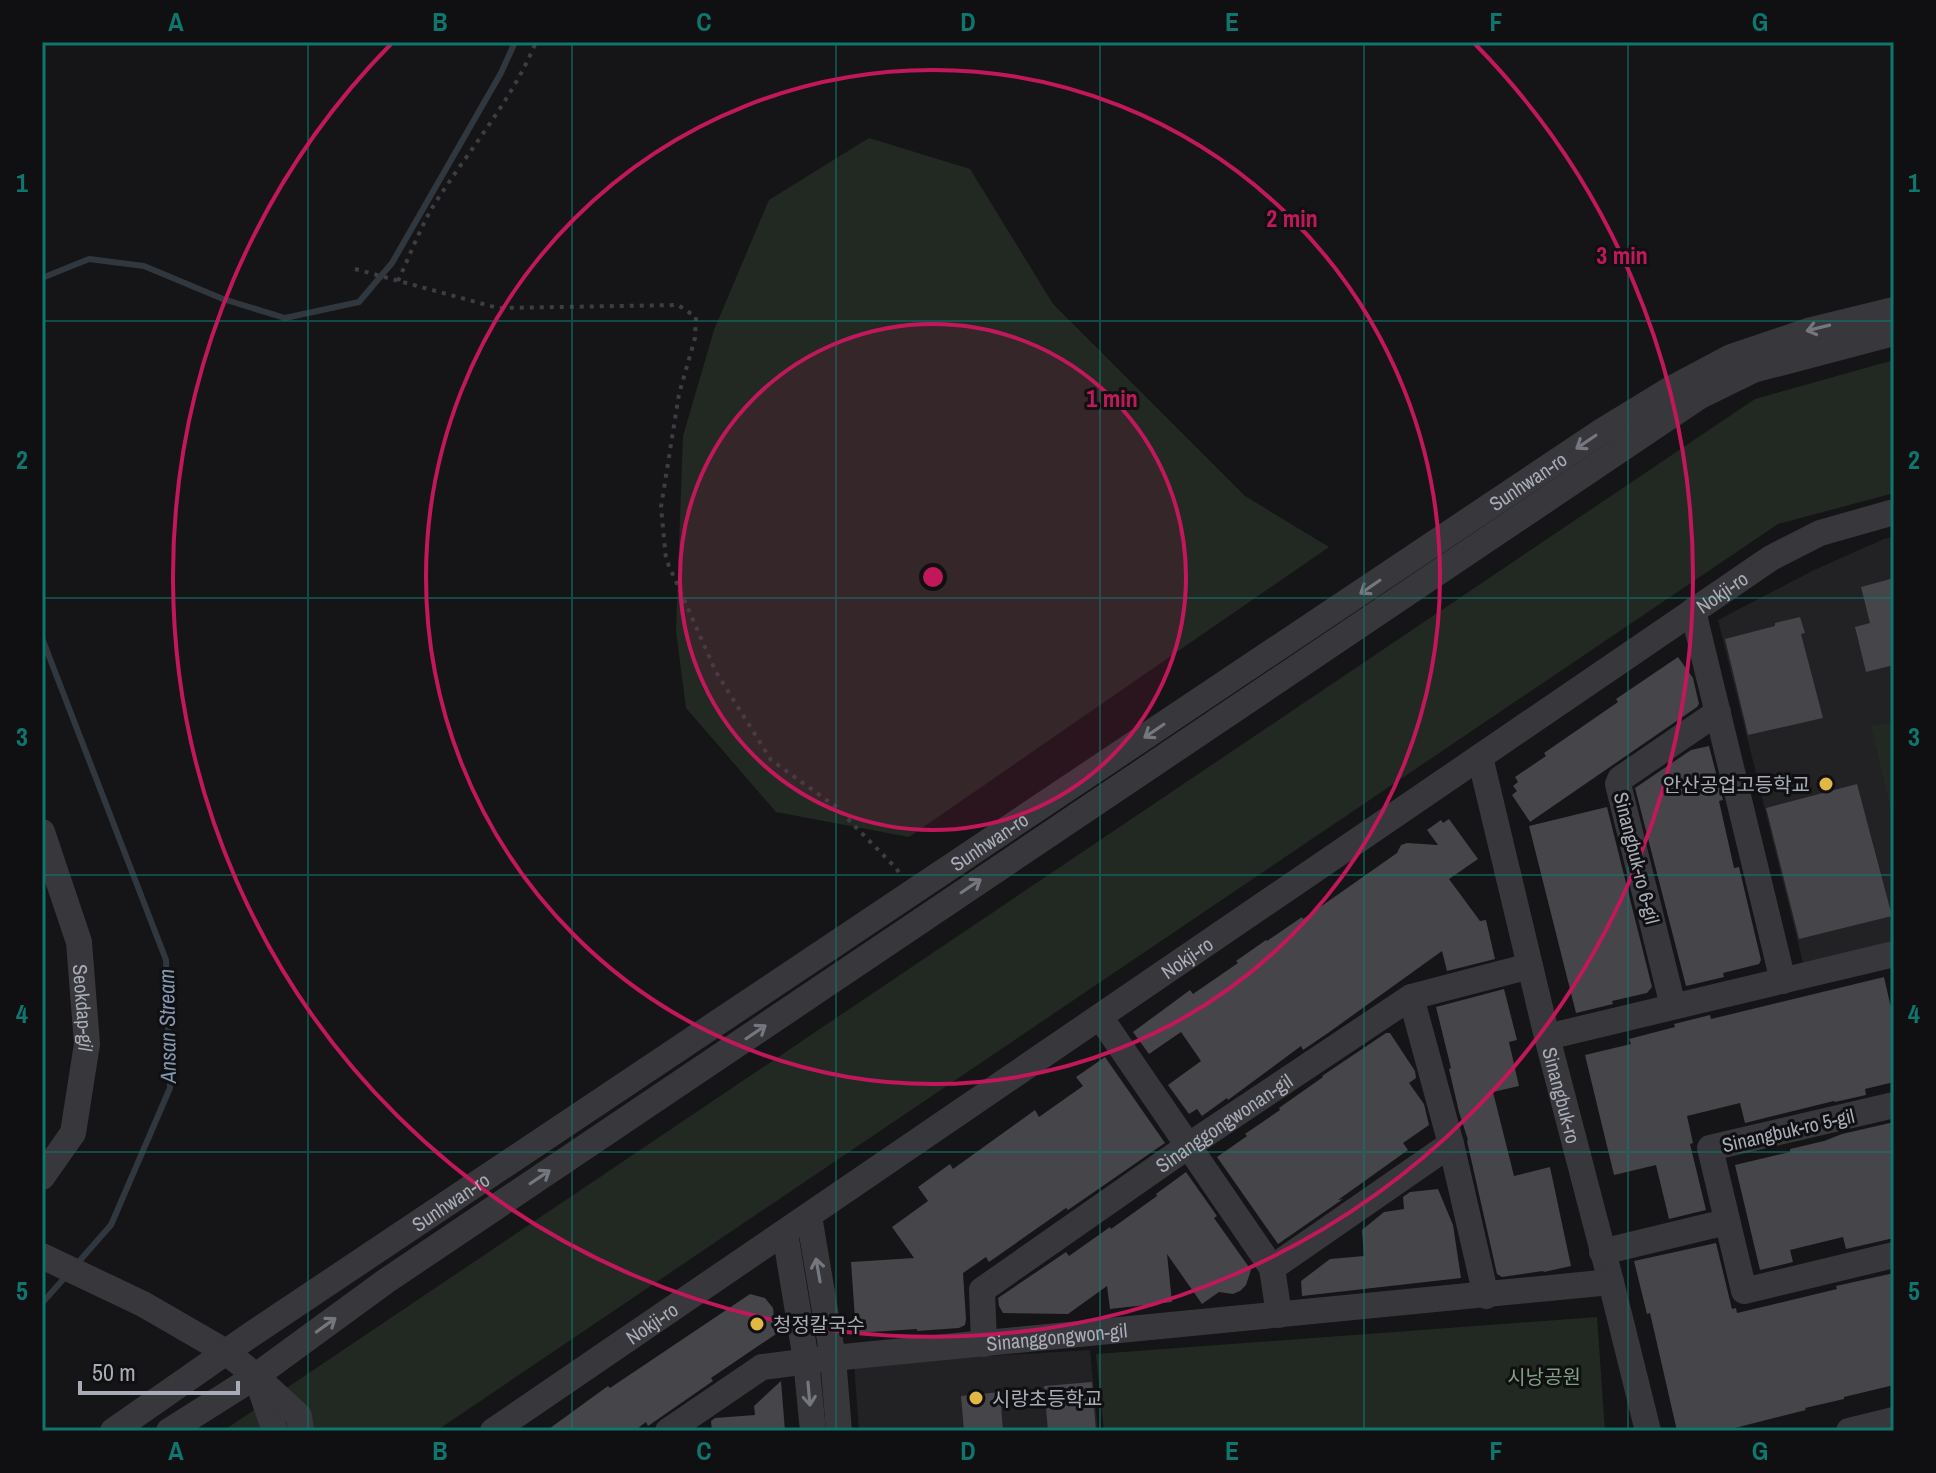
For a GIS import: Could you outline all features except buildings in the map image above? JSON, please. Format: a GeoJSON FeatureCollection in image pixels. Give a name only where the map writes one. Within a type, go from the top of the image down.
{"type":"FeatureCollection","features":[{"type":"Feature","properties":{"kind":"street","name":"Sunhwan-ro"},"geometry":{"type":"LineString","coordinates":[[113,1431],[226,1352],[1602,431],[1731,357],[1808,331],[1894,310]]}},
{"type":"Feature","properties":{"kind":"street","name":"Sunhwan-ro"},"geometry":{"type":"LineString","coordinates":[[169,1431],[256,1376],[399,1272],[1700,396],[1753,370],[1894,333]]}},
{"type":"Feature","properties":{"kind":"street","name":"Nokji-ro"},"geometry":{"type":"LineString","coordinates":[[493,1431],[1771,558],[1820,533],[1894,512]]}},
{"type":"Feature","properties":{"kind":"street"},"geometry":{"type":"LineString","coordinates":[[1693,611],[1783,981]]}},
{"type":"Feature","properties":{"kind":"street","name":"Sinangbuk-ro 6-gil"},"geometry":{"type":"LineString","coordinates":[[1673,1006],[1618,784],[1620,779],[1718,712]]}},
{"type":"Feature","properties":{"kind":"street","name":"Sinangbuk-ro"},"geometry":{"type":"LineString","coordinates":[[1480,757],[1547,1037],[1648,1431]]}},
{"type":"Feature","properties":{"kind":"street","name":"Seokdap-gil"},"geometry":{"type":"LineString","coordinates":[[42,832],[79,942],[87,1044],[73,1133],[42,1177]]}},
{"type":"Feature","properties":{"kind":"street"},"geometry":{"type":"LineString","coordinates":[[1547,1037],[1894,954]]}},
{"type":"Feature","properties":{"kind":"street","name":"Sinanggongwonan-gil"},"geometry":{"type":"LineString","coordinates":[[984,1344],[982,1290],[1188,1146],[1411,997],[1530,966]]}},
{"type":"Feature","properties":{"kind":"street"},"geometry":{"type":"LineString","coordinates":[[1411,997],[1451,1144],[1486,1296]]}},
{"type":"Feature","properties":{"kind":"street"},"geometry":{"type":"LineString","coordinates":[[1100,1017],[1272,1268],[1279,1315]]}},
{"type":"Feature","properties":{"kind":"street","name":"Sinangbuk-ro 5-gil"},"geometry":{"type":"LineString","coordinates":[[1894,1105],[1710,1148],[1744,1291],[1894,1255]]}},
{"type":"Feature","properties":{"kind":"street"},"geometry":{"type":"LineString","coordinates":[[1272,1268],[1451,1144]]}},
{"type":"Feature","properties":{"kind":"street"},"geometry":{"type":"LineString","coordinates":[[809,1216],[820,1359],[813,1431]]}},
{"type":"Feature","properties":{"kind":"street"},"geometry":{"type":"LineString","coordinates":[[1602,1252],[1726,1222]]}},
{"type":"Feature","properties":{"kind":"street"},"geometry":{"type":"LineString","coordinates":[[785,1233],[839,1431]]}},
{"type":"Feature","properties":{"kind":"street"},"geometry":{"type":"LineString","coordinates":[[42,1256],[143,1304],[226,1352],[299,1416],[301,1431]]}},
{"type":"Feature","properties":{"kind":"street","name":"Sinanggongwon-gil"},"geometry":{"type":"LineString","coordinates":[[668,1431],[694,1423],[762,1367],[1611,1282]]}},
{"type":"Feature","properties":{"kind":"street"},"geometry":{"type":"LineString","coordinates":[[256,1376],[275,1431]]}},
{"type":"Feature","properties":{"kind":"street"},"geometry":{"type":"LineString","coordinates":[[1849,1431],[1894,1420]]}},
{"type":"Feature","properties":{"kind":"path"},"geometry":{"type":"LineString","coordinates":[[397,280],[431,211],[498,114],[536,42]]}},
{"type":"Feature","properties":{"kind":"path"},"geometry":{"type":"LineString","coordinates":[[355,269],[498,308],[678,305],[696,317],[695,338],[679,394],[661,507],[666,559],[716,672],[771,760],[835,806],[896,868],[912,893]]}},
{"type":"Feature","properties":{"kind":"shaded area","name":"안산공업고등학교"},"geometry":{"type":"Polygon","coordinates":[[[1894,537],[1894,947],[1805,971],[1718,620],[1814,570],[1894,537]]]}},
{"type":"Feature","properties":{"kind":"shaded area","name":"시랑초등학교"},"geometry":{"type":"Polygon","coordinates":[[[1090,1350],[1098,1431],[859,1431],[854,1364],[1090,1350]]]}},
{"type":"Feature","properties":{"kind":"green space"},"geometry":{"type":"Polygon","coordinates":[[[869,138],[970,169],[1053,304],[1245,496],[1329,547],[909,837],[776,812],[686,708],[676,631],[683,436],[714,330],[769,200],[869,138]]]}},
{"type":"Feature","properties":{"kind":"green space"},"geometry":{"type":"Polygon","coordinates":[[[1894,360],[1894,493],[1778,524],[436,1431],[223,1431],[1755,399],[1894,360]]]}},
{"type":"Feature","properties":{"kind":"green space"},"geometry":{"type":"Polygon","coordinates":[[[1894,721],[1894,823],[1871,726],[1894,721]]]}},
{"type":"Feature","properties":{"kind":"green space","name":"시낭공원"},"geometry":{"type":"Polygon","coordinates":[[[1597,1317],[1605,1431],[1104,1431],[1096,1354],[1597,1317]]]}},
{"type":"Feature","properties":{"kind":"waterway"},"geometry":{"type":"LineString","coordinates":[[42,278],[89,259],[144,266],[223,299],[285,318],[359,302],[392,263],[501,73],[515,42]]}},
{"type":"Feature","properties":{"kind":"waterway","name":"Ansan Stream"},"geometry":{"type":"LineString","coordinates":[[42,638],[166,960],[170,1088],[111,1225],[75,1266]]}},
{"type":"Feature","properties":{"kind":"waterway","name":"Ansan Stream"},"geometry":{"type":"LineString","coordinates":[[42,1303],[68,1274]]}},
{"type":"Feature","properties":{"kind":"place","name":"안산공업고등학교"},"geometry":{"type":"Point","coordinates":[1826,784]}},
{"type":"Feature","properties":{"kind":"place","name":"청정칼국수"},"geometry":{"type":"Point","coordinates":[757,1324]}},
{"type":"Feature","properties":{"kind":"place","name":"시랑초등학교"},"geometry":{"type":"Point","coordinates":[976,1398]}}]}
